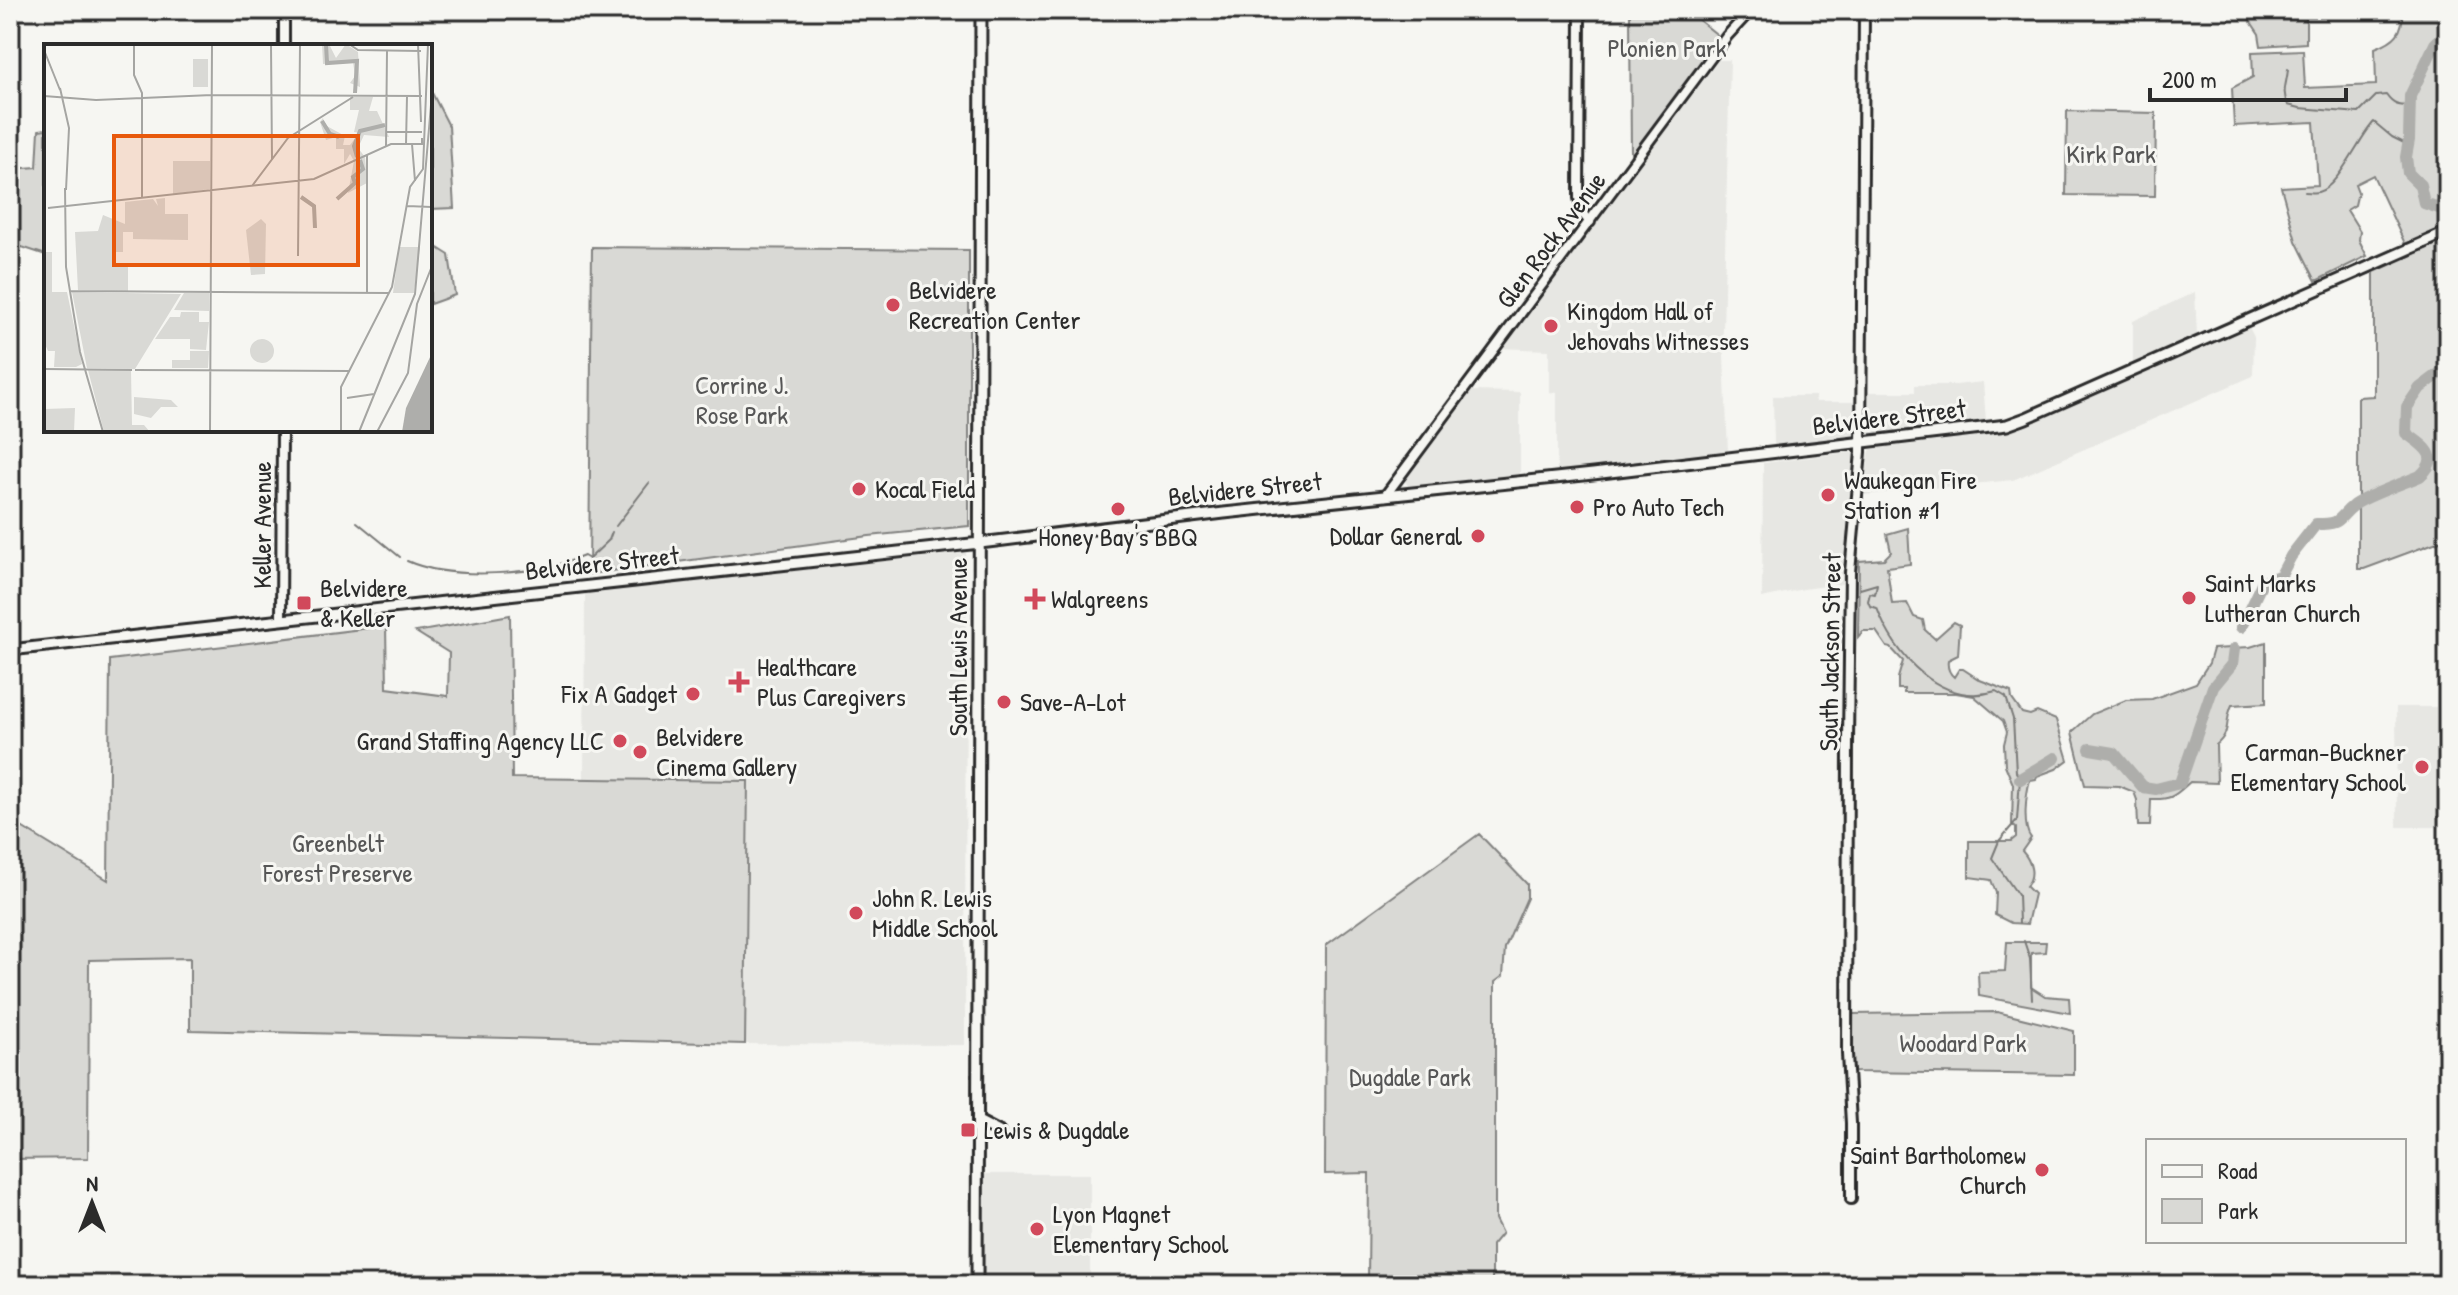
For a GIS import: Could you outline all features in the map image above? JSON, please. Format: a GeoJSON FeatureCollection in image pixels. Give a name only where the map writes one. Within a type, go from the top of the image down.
{"type":"FeatureCollection","features":[{"type":"Feature","properties":{"kind":"main road","name":"South Lewis Avenue"},"geometry":{"type":"LineString","coordinates":[[977,1285],[981,10]]}},
{"type":"Feature","properties":{"kind":"main road","name":"Belvidere Street"},"geometry":{"type":"LineString","coordinates":[[10,650],[1861,443],[2017,422],[2448,232]]}},
{"type":"Feature","properties":{"kind":"main road"},"geometry":{"type":"LineString","coordinates":[[978,1121],[999,1132]]}},
{"type":"Feature","properties":{"kind":"street"},"geometry":{"type":"LineString","coordinates":[[284,10],[284,44]]}},
{"type":"Feature","properties":{"kind":"street"},"geometry":{"type":"LineString","coordinates":[[1580,10],[1579,198],[1582,213],[1590,222]]}},
{"type":"Feature","properties":{"kind":"street","name":"Glen Rock Avenue"},"geometry":{"type":"LineString","coordinates":[[1385,496],[1727,36],[1751,10]]}},
{"type":"Feature","properties":{"kind":"street","name":"South Jackson Street"},"geometry":{"type":"LineString","coordinates":[[1851,1199],[1847,1054],[1850,572],[1861,443],[1864,10]]}},
{"type":"Feature","properties":{"kind":"street","name":"Keller Avenue"},"geometry":{"type":"LineString","coordinates":[[281,620],[282,432]]}},
{"type":"Feature","properties":{"kind":"shaded area"},"geometry":{"type":"Polygon","coordinates":[[[1719,60],[1730,60],[1723,331],[1728,452],[1557,471],[1557,393],[1549,392],[1549,350],[1498,348],[1719,60]]]}},
{"type":"Feature","properties":{"kind":"shaded area"},"geometry":{"type":"Polygon","coordinates":[[[2195,292],[2197,336],[2133,364],[2133,321],[2195,292]]]}},
{"type":"Feature","properties":{"kind":"shaded area"},"geometry":{"type":"Polygon","coordinates":[[[2249,327],[2254,337],[2253,376],[2013,480],[1864,495],[1871,449],[2022,428],[2249,327]]]}},
{"type":"Feature","properties":{"kind":"shaded area"},"geometry":{"type":"Polygon","coordinates":[[[1983,382],[1986,421],[1869,434],[1869,392],[1915,392],[1915,385],[1983,382]]]}},
{"type":"Feature","properties":{"kind":"shaded area"},"geometry":{"type":"Polygon","coordinates":[[[1467,391],[1520,392],[1520,475],[1408,486],[1405,476],[1467,391]]]}},
{"type":"Feature","properties":{"kind":"shaded area"},"geometry":{"type":"Polygon","coordinates":[[[1773,396],[1815,396],[1816,402],[1857,402],[1854,436],[1774,445],[1773,396]]]}},
{"type":"Feature","properties":{"kind":"shaded area"},"geometry":{"type":"Polygon","coordinates":[[[1850,452],[1855,455],[1842,584],[1762,598],[1763,463],[1850,452]]]}},
{"type":"Feature","properties":{"kind":"shaded area"},"geometry":{"type":"Polygon","coordinates":[[[966,553],[965,1045],[745,1044],[748,780],[584,779],[585,592],[966,553]]]}},
{"type":"Feature","properties":{"kind":"shaded area","name":"Carman-Buckner Elementary School"},"geometry":{"type":"Polygon","coordinates":[[[2396,707],[2448,707],[2448,827],[2397,827],[2396,707]]]}},
{"type":"Feature","properties":{"kind":"shaded area","name":"Lyon Magnet Elementary School"},"geometry":{"type":"Polygon","coordinates":[[[984,1174],[1090,1174],[1090,1285],[984,1285],[984,1174]]]}},
{"type":"Feature","properties":{"kind":"green space","name":"Plonien Park"},"geometry":{"type":"Polygon","coordinates":[[[1630,10],[1682,11],[1691,14],[1720,37],[1631,156],[1630,10]]]}},
{"type":"Feature","properties":{"kind":"green space"},"geometry":{"type":"Polygon","coordinates":[[[2243,10],[2319,10],[2319,17],[2306,17],[2306,43],[2261,46],[2259,34],[2243,10]]]}},
{"type":"Feature","properties":{"kind":"green space"},"geometry":{"type":"Polygon","coordinates":[[[2403,10],[2448,10],[2448,229],[2407,248],[2373,175],[2355,184],[2358,192],[2355,205],[2347,210],[2360,231],[2359,240],[2367,256],[2316,281],[2296,241],[2281,187],[2318,185],[2314,122],[2234,126],[2232,88],[2253,77],[2252,52],[2303,50],[2305,88],[2376,85],[2375,48],[2397,35],[2402,25],[2403,10]]]}},
{"type":"Feature","properties":{"kind":"green space"},"geometry":{"type":"Polygon","coordinates":[[[432,93],[449,126],[454,208],[432,209],[432,93]]]}},
{"type":"Feature","properties":{"kind":"green space","name":"Kirk Park"},"geometry":{"type":"Polygon","coordinates":[[[2067,111],[2156,113],[2155,196],[2066,195],[2067,111]]]}},
{"type":"Feature","properties":{"kind":"green space"},"geometry":{"type":"Polygon","coordinates":[[[44,129],[44,254],[22,247],[10,251],[10,169],[37,167],[39,130],[44,129]]]}},
{"type":"Feature","properties":{"kind":"green space"},"geometry":{"type":"Polygon","coordinates":[[[2448,239],[2448,538],[2358,569],[2358,397],[2374,396],[2374,272],[2448,239]]]}},
{"type":"Feature","properties":{"kind":"green space"},"geometry":{"type":"Polygon","coordinates":[[[432,244],[449,255],[455,295],[432,303],[432,244]]]}},
{"type":"Feature","properties":{"kind":"green space","name":"Corrine J. Rose Park"},"geometry":{"type":"Polygon","coordinates":[[[592,247],[969,250],[969,526],[869,536],[589,574],[592,247]]]}},
{"type":"Feature","properties":{"kind":"green space"},"geometry":{"type":"Polygon","coordinates":[[[1908,528],[1910,564],[1887,567],[1892,604],[1907,603],[1914,617],[1923,620],[1925,630],[1935,639],[1954,622],[1960,625],[1958,655],[1948,660],[1948,669],[1954,677],[1959,669],[1963,669],[1980,680],[2011,692],[2022,713],[2030,715],[2037,712],[2056,720],[2068,760],[2030,780],[2027,793],[2026,819],[2031,838],[2022,851],[2031,868],[2031,878],[2026,886],[2034,894],[2027,924],[2011,923],[1995,915],[1996,893],[1991,880],[1969,877],[1969,841],[2011,841],[2016,837],[2016,828],[2012,825],[2013,784],[2005,765],[2007,732],[2003,721],[1974,696],[1904,693],[1904,689],[1898,689],[1903,661],[1887,647],[1876,631],[1863,631],[1858,637],[1859,561],[1884,559],[1891,552],[1887,534],[1908,528]]]}},
{"type":"Feature","properties":{"kind":"green space","name":"Greenbelt Forest Preserve"},"geometry":{"type":"Polygon","coordinates":[[[510,615],[512,778],[748,781],[745,1044],[190,1030],[190,958],[89,960],[88,1158],[10,1159],[10,820],[108,880],[110,660],[386,626],[387,688],[448,696],[449,653],[416,632],[510,615]]]}},
{"type":"Feature","properties":{"kind":"green space"},"geometry":{"type":"Polygon","coordinates":[[[2266,642],[2266,703],[2232,705],[2226,731],[2216,745],[2217,783],[2190,782],[2173,796],[2151,799],[2150,826],[2138,826],[2134,792],[2119,786],[2085,785],[2072,732],[2092,714],[2126,700],[2152,699],[2196,683],[2209,663],[2213,649],[2250,647],[2266,642]]]}},
{"type":"Feature","properties":{"kind":"green space","name":"Dugdale Park"},"geometry":{"type":"Polygon","coordinates":[[[1479,834],[1527,884],[1527,898],[1505,948],[1503,976],[1495,982],[1495,1219],[1502,1233],[1492,1245],[1492,1279],[1507,1281],[1505,1285],[1368,1285],[1369,1173],[1325,1174],[1326,945],[1479,834]]]}},
{"type":"Feature","properties":{"kind":"green space"},"geometry":{"type":"Polygon","coordinates":[[[2007,942],[2046,942],[2045,952],[2031,953],[2031,987],[2045,996],[2069,998],[2070,1013],[1979,996],[1978,972],[2005,971],[2007,942]]]}},
{"type":"Feature","properties":{"kind":"green space","name":"Woodard Park"},"geometry":{"type":"Polygon","coordinates":[[[1997,1012],[2074,1031],[2074,1075],[1853,1072],[1852,1014],[1997,1012]]]}},
{"type":"Feature","properties":{"kind":"waterway"},"geometry":{"type":"LineString","coordinates":[[2445,210],[2424,203],[2420,185],[2408,173],[2406,157],[2410,96],[2435,44],[2448,31]]}},
{"type":"Feature","properties":{"kind":"waterway"},"geometry":{"type":"LineString","coordinates":[[2288,69],[2285,91],[2288,105],[2359,113],[2376,96],[2386,95],[2396,104],[2410,106]]}},
{"type":"Feature","properties":{"kind":"waterway"},"geometry":{"type":"LineString","coordinates":[[2305,192],[2318,192],[2333,182],[2374,122],[2408,145]]}},
{"type":"Feature","properties":{"kind":"waterway"},"geometry":{"type":"LineString","coordinates":[[2241,627],[2262,583],[2281,575],[2291,556],[2316,524],[2336,522],[2360,501],[2420,476],[2427,469],[2430,463],[2428,452],[2406,433],[2407,407],[2420,388],[2448,367]]}},
{"type":"Feature","properties":{"kind":"waterway"},"geometry":{"type":"LineString","coordinates":[[616,526],[649,483]]}},
{"type":"Feature","properties":{"kind":"waterway"},"geometry":{"type":"LineString","coordinates":[[357,522],[400,557]]}},
{"type":"Feature","properties":{"kind":"waterway"},"geometry":{"type":"LineString","coordinates":[[407,561],[447,571],[471,573],[544,568],[584,556],[589,559],[609,540],[612,532]]}},
{"type":"Feature","properties":{"kind":"waterway"},"geometry":{"type":"LineString","coordinates":[[1860,589],[1877,584],[1875,594],[1870,593],[1870,606],[1877,608],[1895,643],[1922,674],[1957,692],[1976,694],[1996,691],[2006,697],[2013,719],[2016,772],[2020,779],[2017,820],[1999,841],[1992,858],[2018,895],[2019,923]]}},
{"type":"Feature","properties":{"kind":"waterway"},"geometry":{"type":"LineString","coordinates":[[2090,749],[2114,753],[2143,787],[2156,789],[2180,783],[2213,687],[2232,664],[2234,649]]}},
{"type":"Feature","properties":{"kind":"waterway"},"geometry":{"type":"LineString","coordinates":[[2020,779],[2055,758]]}},
{"type":"Feature","properties":{"kind":"waterway"},"geometry":{"type":"LineString","coordinates":[[2024,941],[2030,959],[2032,999]]}},
{"type":"Feature","properties":{"kind":"place","name":"Belvidere Recreation Center"},"geometry":{"type":"Point","coordinates":[893,305]}},
{"type":"Feature","properties":{"kind":"place","name":"Kingdom Hall of Jehovahs Witnesses"},"geometry":{"type":"Point","coordinates":[1551,326]}},
{"type":"Feature","properties":{"kind":"place","name":"Kocal Field"},"geometry":{"type":"Point","coordinates":[859,489]}},
{"type":"Feature","properties":{"kind":"place","name":"Waukegan Fire Station #1"},"geometry":{"type":"Point","coordinates":[1828,495]}},
{"type":"Feature","properties":{"kind":"place","name":"Pro Auto Tech"},"geometry":{"type":"Point","coordinates":[1577,507]}},
{"type":"Feature","properties":{"kind":"place","name":"Honey Bay's BBQ"},"geometry":{"type":"Point","coordinates":[1118,509]}},
{"type":"Feature","properties":{"kind":"place","name":"Dollar General"},"geometry":{"type":"Point","coordinates":[1478,536]}},
{"type":"Feature","properties":{"kind":"place","name":"Saint Marks Lutheran Church"},"geometry":{"type":"Point","coordinates":[2189,598]}},
{"type":"Feature","properties":{"kind":"place","name":"Walgreens"},"geometry":{"type":"Point","coordinates":[1035,599]}},
{"type":"Feature","properties":{"kind":"place","name":"Belvidere & Keller"},"geometry":{"type":"Point","coordinates":[304,603]}},
{"type":"Feature","properties":{"kind":"place","name":"Healthcare Plus Caregivers"},"geometry":{"type":"Point","coordinates":[739,682]}},
{"type":"Feature","properties":{"kind":"place","name":"Fix A Gadget"},"geometry":{"type":"Point","coordinates":[693,694]}},
{"type":"Feature","properties":{"kind":"place","name":"Save-A-Lot"},"geometry":{"type":"Point","coordinates":[1004,702]}},
{"type":"Feature","properties":{"kind":"place","name":"Grand Staffing Agency LLC"},"geometry":{"type":"Point","coordinates":[620,741]}},
{"type":"Feature","properties":{"kind":"place","name":"Belvidere Cinema Gallery"},"geometry":{"type":"Point","coordinates":[640,752]}},
{"type":"Feature","properties":{"kind":"place","name":"Carman-Buckner Elementary School"},"geometry":{"type":"Point","coordinates":[2422,767]}},
{"type":"Feature","properties":{"kind":"place","name":"John R. Lewis Middle School"},"geometry":{"type":"Point","coordinates":[856,913]}},
{"type":"Feature","properties":{"kind":"place","name":"Lewis & Dugdale"},"geometry":{"type":"Point","coordinates":[968,1130]}},
{"type":"Feature","properties":{"kind":"place","name":"Saint Bartholomew Church"},"geometry":{"type":"Point","coordinates":[2042,1170]}},
{"type":"Feature","properties":{"kind":"place","name":"Lyon Magnet Elementary School"},"geometry":{"type":"Point","coordinates":[1037,1229]}}]}
